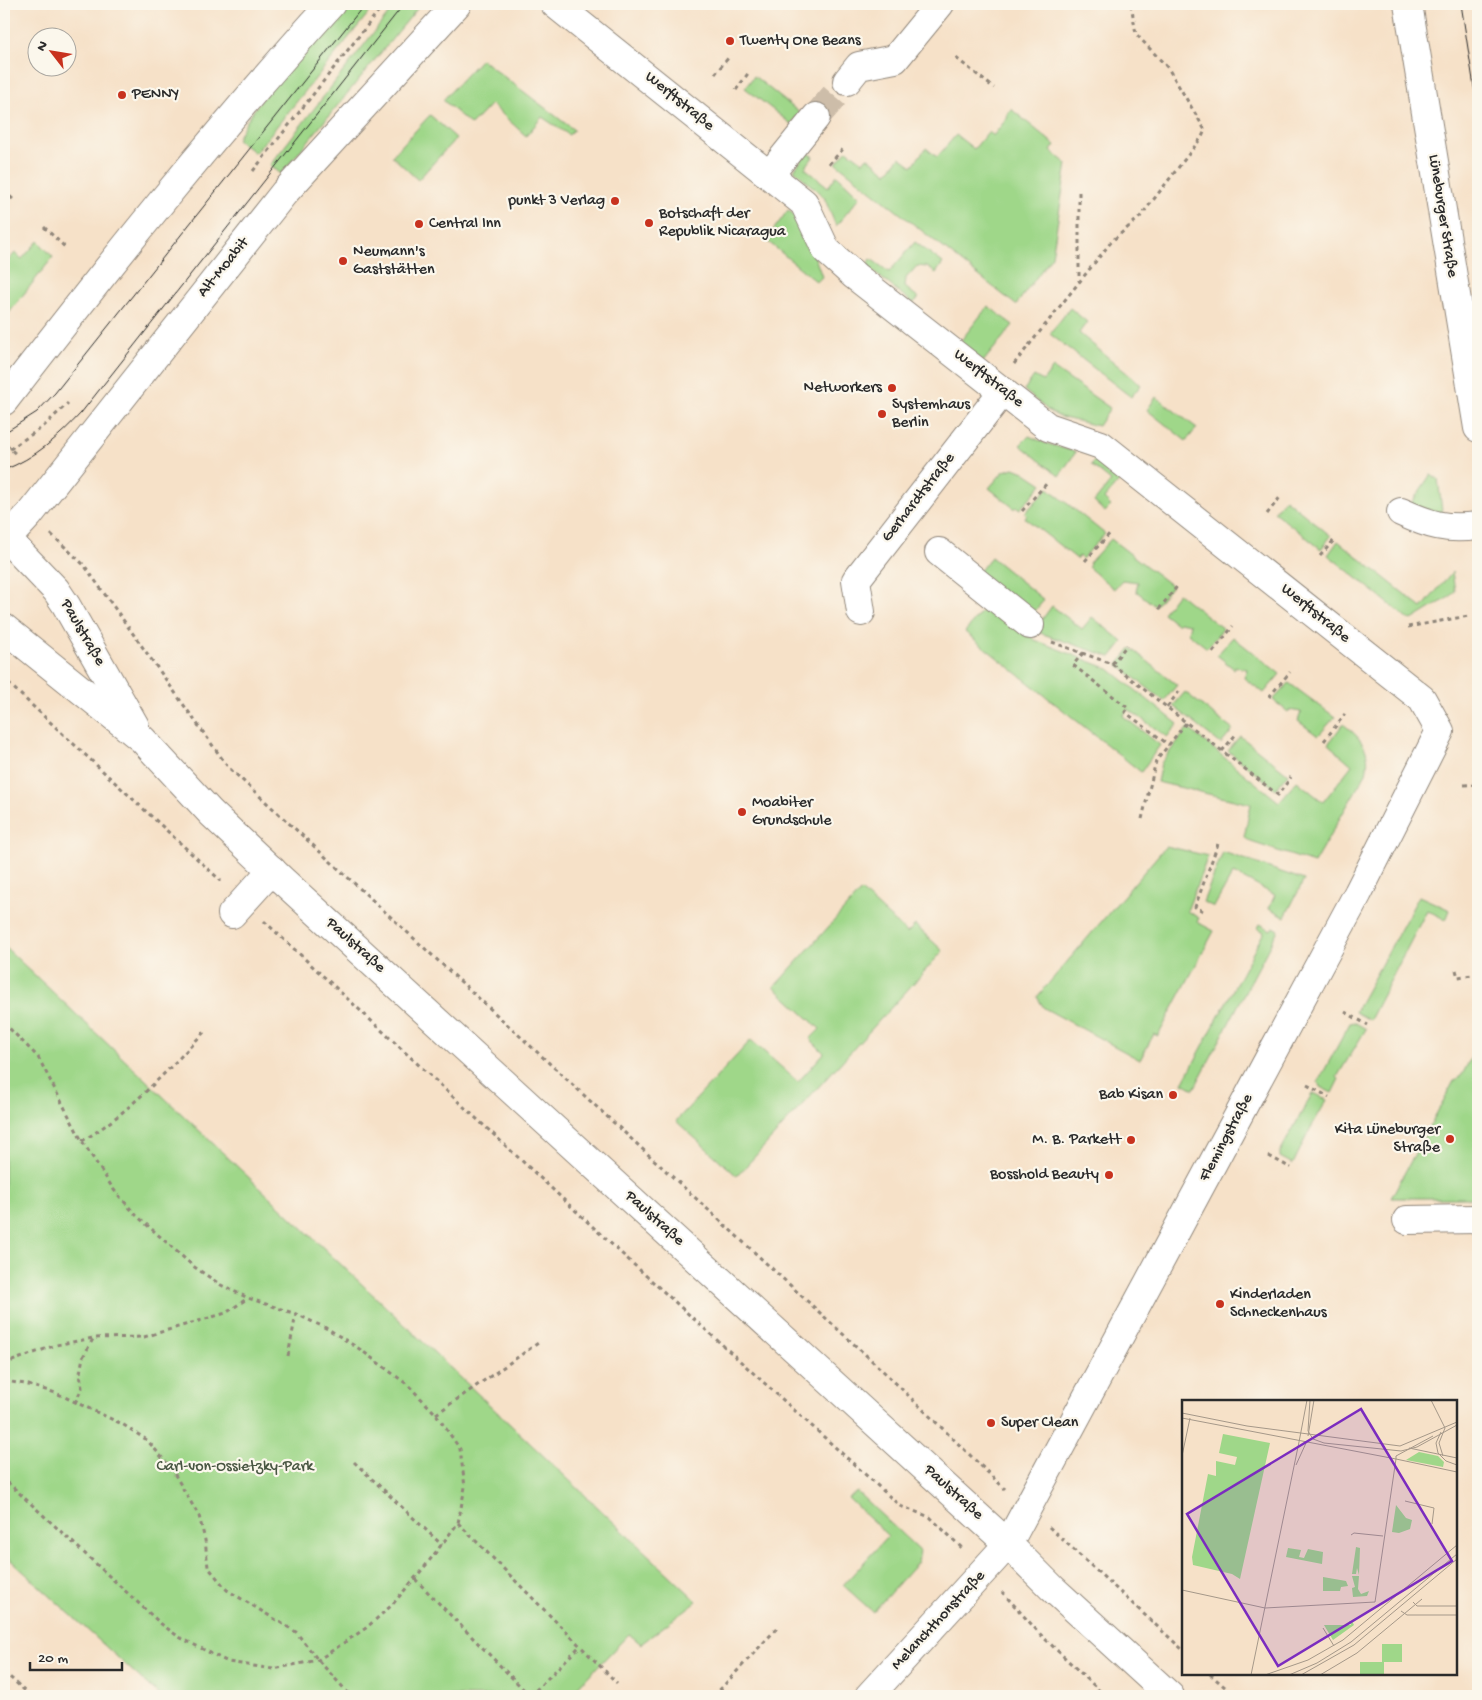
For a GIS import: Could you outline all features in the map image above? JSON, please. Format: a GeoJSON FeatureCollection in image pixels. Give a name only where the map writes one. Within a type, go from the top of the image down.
{"type":"FeatureCollection","features":[{"type":"Feature","properties":{"kind":"street"},"geometry":{"type":"LineString","coordinates":[[4,401],[201,153],[258,84],[330,4]]}},
{"type":"Feature","properties":{"kind":"street","name":"Alt-Moabit"},"geometry":{"type":"LineString","coordinates":[[5,539],[29,515],[284,193],[457,4]]}},
{"type":"Feature","properties":{"kind":"street","name":"Werftstraße"},"geometry":{"type":"LineString","coordinates":[[554,4],[804,202],[826,250],[855,276],[1048,426],[1101,445],[1422,699],[1440,731]]}},
{"type":"Feature","properties":{"kind":"street"},"geometry":{"type":"LineString","coordinates":[[847,81],[859,66],[895,60],[940,4]]}},
{"type":"Feature","properties":{"kind":"street","name":"Lüneburger Straße"},"geometry":{"type":"LineString","coordinates":[[1408,4],[1478,428]]}},
{"type":"Feature","properties":{"kind":"street"},"geometry":{"type":"LineString","coordinates":[[770,174],[816,117]]}},
{"type":"Feature","properties":{"kind":"street","name":"Gerhardtstraße"},"geometry":{"type":"LineString","coordinates":[[862,612],[856,580],[999,388]]}},
{"type":"Feature","properties":{"kind":"street"},"geometry":{"type":"LineString","coordinates":[[1401,512],[1431,525],[1454,528],[1478,526]]}},
{"type":"Feature","properties":{"kind":"street","name":"Paulstraße"},"geometry":{"type":"LineString","coordinates":[[5,539],[56,590],[142,738]]}},
{"type":"Feature","properties":{"kind":"street"},"geometry":{"type":"LineString","coordinates":[[939,552],[1030,625]]}},
{"type":"Feature","properties":{"kind":"street","name":"Paulstraße"},"geometry":{"type":"LineString","coordinates":[[4,628],[142,738],[212,813],[272,870],[1008,1544],[1052,1588],[1170,1696]]}},
{"type":"Feature","properties":{"kind":"street","name":"Flemingstraße"},"geometry":{"type":"LineString","coordinates":[[1008,1544],[1358,893],[1440,731]]}},
{"type":"Feature","properties":{"kind":"street"},"geometry":{"type":"LineString","coordinates":[[237,908],[272,870]]}},
{"type":"Feature","properties":{"kind":"street"},"geometry":{"type":"LineString","coordinates":[[1407,1220],[1478,1219]]}},
{"type":"Feature","properties":{"kind":"street","name":"Melanchthonstraße"},"geometry":{"type":"LineString","coordinates":[[869,1696],[1008,1544]]}},
{"type":"Feature","properties":{"kind":"path"},"geometry":{"type":"LineString","coordinates":[[253,171],[384,4]]}},
{"type":"Feature","properties":{"kind":"path"},"geometry":{"type":"LineString","coordinates":[[999,388],[1079,282],[1112,241],[1140,217],[1202,137],[1205,130],[1168,68],[1136,34],[1131,4]]}},
{"type":"Feature","properties":{"kind":"path"},"geometry":{"type":"LineString","coordinates":[[715,74],[729,57]]}},
{"type":"Feature","properties":{"kind":"path"},"geometry":{"type":"LineString","coordinates":[[956,58],[994,88]]}},
{"type":"Feature","properties":{"kind":"path"},"geometry":{"type":"LineString","coordinates":[[736,90],[749,72]]}},
{"type":"Feature","properties":{"kind":"path"},"geometry":{"type":"LineString","coordinates":[[829,164],[844,148]]}},
{"type":"Feature","properties":{"kind":"path"},"geometry":{"type":"LineString","coordinates":[[4,191],[15,201]]}},
{"type":"Feature","properties":{"kind":"path"},"geometry":{"type":"LineString","coordinates":[[1079,192],[1079,282]]}},
{"type":"Feature","properties":{"kind":"path"},"geometry":{"type":"LineString","coordinates":[[44,227],[66,249]]}},
{"type":"Feature","properties":{"kind":"path"},"geometry":{"type":"LineString","coordinates":[[10,449],[44,426],[68,403]]}},
{"type":"Feature","properties":{"kind":"path"},"geometry":{"type":"LineString","coordinates":[[6,445],[16,455]]}},
{"type":"Feature","properties":{"kind":"path"},"geometry":{"type":"LineString","coordinates":[[1022,511],[1047,482]]}},
{"type":"Feature","properties":{"kind":"path"},"geometry":{"type":"LineString","coordinates":[[1267,514],[1281,496]]}},
{"type":"Feature","properties":{"kind":"path"},"geometry":{"type":"LineString","coordinates":[[1085,561],[1111,532]]}},
{"type":"Feature","properties":{"kind":"path"},"geometry":{"type":"LineString","coordinates":[[1320,556],[1334,539]]}},
{"type":"Feature","properties":{"kind":"path"},"geometry":{"type":"LineString","coordinates":[[91,576],[228,767],[882,1370],[989,1475]]}},
{"type":"Feature","properties":{"kind":"path"},"geometry":{"type":"LineString","coordinates":[[1159,609],[1179,584]]}},
{"type":"Feature","properties":{"kind":"path"},"geometry":{"type":"LineString","coordinates":[[1408,627],[1468,616]]}},
{"type":"Feature","properties":{"kind":"path"},"geometry":{"type":"LineString","coordinates":[[1030,625],[1027,630],[1038,636],[1112,664],[1278,795],[1291,777]]}},
{"type":"Feature","properties":{"kind":"path"},"geometry":{"type":"LineString","coordinates":[[1212,652],[1233,626]]}},
{"type":"Feature","properties":{"kind":"path"},"geometry":{"type":"LineString","coordinates":[[1112,664],[1127,645]]}},
{"type":"Feature","properties":{"kind":"path"},"geometry":{"type":"LineString","coordinates":[[1083,653],[1073,665],[1128,708],[1126,712],[1169,745]]}},
{"type":"Feature","properties":{"kind":"path"},"geometry":{"type":"LineString","coordinates":[[4,662],[7,682],[237,908],[614,1246],[900,1506],[930,1517],[955,1540]]}},
{"type":"Feature","properties":{"kind":"path"},"geometry":{"type":"LineString","coordinates":[[1269,697],[1290,672]]}},
{"type":"Feature","properties":{"kind":"path"},"geometry":{"type":"LineString","coordinates":[[1167,707],[1181,689]]}},
{"type":"Feature","properties":{"kind":"path"},"geometry":{"type":"LineString","coordinates":[[1324,741],[1345,714]]}},
{"type":"Feature","properties":{"kind":"path"},"geometry":{"type":"LineString","coordinates":[[1142,818],[1156,761],[1186,723]]}},
{"type":"Feature","properties":{"kind":"path"},"geometry":{"type":"LineString","coordinates":[[1222,751],[1237,733]]}},
{"type":"Feature","properties":{"kind":"path"},"geometry":{"type":"LineString","coordinates":[[1464,785],[1478,784]]}},
{"type":"Feature","properties":{"kind":"path"},"geometry":{"type":"LineString","coordinates":[[1203,911],[1195,907],[1220,841]]}},
{"type":"Feature","properties":{"kind":"path"},"geometry":{"type":"LineString","coordinates":[[1456,970],[1458,977],[1478,974]]}},
{"type":"Feature","properties":{"kind":"path"},"geometry":{"type":"LineString","coordinates":[[1345,1012],[1368,1024]]}},
{"type":"Feature","properties":{"kind":"path"},"geometry":{"type":"LineString","coordinates":[[4,1023],[38,1057],[82,1141],[114,1190],[136,1215],[193,1266],[221,1285],[248,1298],[296,1314],[328,1329],[361,1350],[408,1385],[436,1414],[460,1449],[464,1467],[465,1487],[458,1523],[415,1579],[392,1605],[366,1628],[318,1660],[273,1669],[255,1668],[228,1662],[194,1646],[160,1623],[4,1479]]}},
{"type":"Feature","properties":{"kind":"path"},"geometry":{"type":"LineString","coordinates":[[82,1141],[99,1131],[159,1080],[204,1032]]}},
{"type":"Feature","properties":{"kind":"path"},"geometry":{"type":"LineString","coordinates":[[1307,1085],[1329,1097]]}},
{"type":"Feature","properties":{"kind":"path"},"geometry":{"type":"LineString","coordinates":[[1269,1156],[1291,1168]]}},
{"type":"Feature","properties":{"kind":"path"},"geometry":{"type":"LineString","coordinates":[[4,1364],[56,1344],[93,1338],[144,1337],[226,1313],[248,1298]]}},
{"type":"Feature","properties":{"kind":"path"},"geometry":{"type":"LineString","coordinates":[[288,1356],[296,1314]]}},
{"type":"Feature","properties":{"kind":"path"},"geometry":{"type":"LineString","coordinates":[[75,1403],[82,1388],[80,1374],[83,1357],[93,1338]]}},
{"type":"Feature","properties":{"kind":"path"},"geometry":{"type":"LineString","coordinates":[[436,1414],[541,1341]]}},
{"type":"Feature","properties":{"kind":"path"},"geometry":{"type":"LineString","coordinates":[[4,1381],[25,1384],[56,1393],[122,1424],[147,1440],[171,1468],[199,1516],[205,1540],[208,1567],[227,1590],[296,1632],[318,1660],[351,1696]]}},
{"type":"Feature","properties":{"kind":"path"},"geometry":{"type":"LineString","coordinates":[[354,1462],[442,1545]]}},
{"type":"Feature","properties":{"kind":"path"},"geometry":{"type":"LineString","coordinates":[[458,1523],[617,1683]]}},
{"type":"Feature","properties":{"kind":"path"},"geometry":{"type":"LineString","coordinates":[[1064,1542],[1182,1649]]}},
{"type":"Feature","properties":{"kind":"path"},"geometry":{"type":"LineString","coordinates":[[415,1579],[530,1696]]}},
{"type":"Feature","properties":{"kind":"path"},"geometry":{"type":"LineString","coordinates":[[1018,1609],[1042,1636],[1105,1696]]}},
{"type":"Feature","properties":{"kind":"path"},"geometry":{"type":"LineString","coordinates":[[714,1696],[779,1626]]}},
{"type":"Feature","properties":{"kind":"path"},"geometry":{"type":"LineString","coordinates":[[522,1696],[530,1696],[580,1646]]}},
{"type":"Feature","properties":{"kind":"path"},"geometry":{"type":"LineString","coordinates":[[4,1672],[31,1696]]}},
{"type":"Feature","properties":{"kind":"path"},"geometry":{"type":"LineString","coordinates":[[1211,1675],[1235,1696]]}},
{"type":"Feature","properties":{"kind":"green space"},"geometry":{"type":"Polygon","coordinates":[[[347,4],[376,4],[255,153],[237,139],[248,120],[287,68],[347,4]]]}},
{"type":"Feature","properties":{"kind":"green space"},"geometry":{"type":"Polygon","coordinates":[[[396,4],[421,4],[281,174],[270,165],[396,4]]]}},
{"type":"Feature","properties":{"kind":"green space"},"geometry":{"type":"Polygon","coordinates":[[[481,59],[574,130],[569,135],[542,117],[526,136],[491,104],[471,125],[443,100],[481,59]]]}},
{"type":"Feature","properties":{"kind":"green space"},"geometry":{"type":"Polygon","coordinates":[[[754,76],[800,113],[791,124],[745,88],[754,76]]]}},
{"type":"Feature","properties":{"kind":"green space"},"geometry":{"type":"Polygon","coordinates":[[[1011,109],[1055,145],[1051,151],[1067,164],[1052,256],[1016,305],[836,163],[847,150],[863,162],[867,157],[887,173],[900,157],[912,166],[926,148],[937,157],[956,135],[974,149],[988,132],[993,136],[1008,117],[1006,116],[1011,109]]]}},
{"type":"Feature","properties":{"kind":"green space"},"geometry":{"type":"Polygon","coordinates":[[[430,115],[456,138],[418,180],[392,156],[430,115]]]}},
{"type":"Feature","properties":{"kind":"green space"},"geometry":{"type":"Polygon","coordinates":[[[807,152],[813,157],[805,168],[828,187],[837,175],[860,197],[836,226],[824,197],[794,170],[807,152]]]}},
{"type":"Feature","properties":{"kind":"green space"},"geometry":{"type":"Polygon","coordinates":[[[788,210],[802,221],[822,277],[817,282],[766,240],[788,210]]]}},
{"type":"Feature","properties":{"kind":"green space"},"geometry":{"type":"Polygon","coordinates":[[[38,241],[53,257],[5,318],[4,265],[15,253],[22,259],[38,241]]]}},
{"type":"Feature","properties":{"kind":"green space"},"geometry":{"type":"Polygon","coordinates":[[[915,242],[943,263],[936,273],[927,267],[917,266],[906,278],[905,287],[919,298],[913,303],[866,266],[871,259],[889,272],[915,242]]]}},
{"type":"Feature","properties":{"kind":"green space"},"geometry":{"type":"Polygon","coordinates":[[[988,306],[1013,325],[983,362],[959,343],[988,306]]]}},
{"type":"Feature","properties":{"kind":"green space"},"geometry":{"type":"Polygon","coordinates":[[[1070,308],[1087,322],[1079,333],[1141,385],[1131,397],[1050,334],[1070,308]]]}},
{"type":"Feature","properties":{"kind":"green space"},"geometry":{"type":"Polygon","coordinates":[[[1053,368],[1110,408],[1098,426],[1060,417],[1050,412],[1024,390],[1034,376],[1043,381],[1053,368]]]}},
{"type":"Feature","properties":{"kind":"green space"},"geometry":{"type":"Polygon","coordinates":[[[1156,397],[1197,428],[1186,441],[1147,410],[1156,397]]]}},
{"type":"Feature","properties":{"kind":"green space"},"geometry":{"type":"Polygon","coordinates":[[[1029,436],[1076,452],[1059,476],[1020,445],[1029,436]]]}},
{"type":"Feature","properties":{"kind":"green space"},"geometry":{"type":"Polygon","coordinates":[[[1096,459],[1121,479],[1104,499],[1111,506],[1105,512],[1094,502],[1111,481],[1091,465],[1096,459]]]}},
{"type":"Feature","properties":{"kind":"green space"},"geometry":{"type":"Polygon","coordinates":[[[1014,468],[1042,484],[1020,509],[1017,507],[1015,509],[989,488],[1004,471],[1014,468]]]}},
{"type":"Feature","properties":{"kind":"green space"},"geometry":{"type":"Polygon","coordinates":[[[1431,474],[1438,479],[1443,518],[1408,508],[1431,474]]]}},
{"type":"Feature","properties":{"kind":"green space"},"geometry":{"type":"Polygon","coordinates":[[[1048,488],[1105,534],[1082,559],[1079,556],[1077,559],[1025,518],[1027,515],[1025,513],[1048,488]]]}},
{"type":"Feature","properties":{"kind":"green space"},"geometry":{"type":"Polygon","coordinates":[[[1285,499],[1331,536],[1321,549],[1274,512],[1285,499]]]}},
{"type":"Feature","properties":{"kind":"green space"},"geometry":{"type":"Polygon","coordinates":[[[1111,539],[1172,586],[1155,606],[1136,591],[1138,582],[1122,580],[1114,589],[1088,567],[1089,563],[1111,539]]]}},
{"type":"Feature","properties":{"kind":"green space"},"geometry":{"type":"Polygon","coordinates":[[[1338,541],[1422,608],[1452,572],[1455,591],[1451,596],[1412,620],[1408,619],[1328,555],[1338,541]]]}},
{"type":"Feature","properties":{"kind":"green space"},"geometry":{"type":"Polygon","coordinates":[[[991,557],[1044,600],[1031,616],[978,573],[991,557]]]}},
{"type":"Feature","properties":{"kind":"green space"},"geometry":{"type":"Polygon","coordinates":[[[1178,593],[1223,629],[1207,648],[1188,633],[1190,624],[1179,622],[1177,624],[1163,613],[1178,593]]]}},
{"type":"Feature","properties":{"kind":"green space"},"geometry":{"type":"Polygon","coordinates":[[[990,601],[1035,640],[1109,669],[1178,724],[1167,737],[1128,709],[1123,716],[1160,745],[1141,772],[965,632],[990,601]]]}},
{"type":"Feature","properties":{"kind":"green space"},"geometry":{"type":"Polygon","coordinates":[[[1052,606],[1082,629],[1092,617],[1123,642],[1111,657],[1040,633],[1035,629],[1052,606]]]}},
{"type":"Feature","properties":{"kind":"green space"},"geometry":{"type":"Polygon","coordinates":[[[1233,637],[1280,674],[1264,693],[1244,678],[1247,669],[1235,667],[1234,669],[1217,655],[1233,637]]]}},
{"type":"Feature","properties":{"kind":"green space"},"geometry":{"type":"Polygon","coordinates":[[[1131,648],[1177,685],[1164,701],[1118,665],[1131,648]]]}},
{"type":"Feature","properties":{"kind":"green space"},"geometry":{"type":"Polygon","coordinates":[[[1289,683],[1335,717],[1318,736],[1298,721],[1301,712],[1289,710],[1288,712],[1273,700],[1289,683]]]}},
{"type":"Feature","properties":{"kind":"green space"},"geometry":{"type":"Polygon","coordinates":[[[1185,692],[1233,730],[1221,744],[1173,706],[1185,692]]]}},
{"type":"Feature","properties":{"kind":"green space"},"geometry":{"type":"Polygon","coordinates":[[[1343,724],[1355,734],[1366,751],[1366,773],[1314,863],[1251,842],[1244,837],[1251,804],[1157,782],[1161,763],[1188,728],[1279,802],[1297,781],[1323,802],[1352,765],[1328,744],[1343,724]]]}},
{"type":"Feature","properties":{"kind":"green space"},"geometry":{"type":"Polygon","coordinates":[[[1240,736],[1288,774],[1276,789],[1228,751],[1240,736]]]}},
{"type":"Feature","properties":{"kind":"green space"},"geometry":{"type":"Polygon","coordinates":[[[1166,846],[1208,856],[1187,911],[1199,918],[1197,922],[1214,931],[1158,1036],[1154,1034],[1140,1060],[1044,1008],[1037,997],[1166,846]]]}},
{"type":"Feature","properties":{"kind":"green space"},"geometry":{"type":"Polygon","coordinates":[[[1223,852],[1304,880],[1285,917],[1269,908],[1275,895],[1233,873],[1214,907],[1203,902],[1223,852]]]}},
{"type":"Feature","properties":{"kind":"green space"},"geometry":{"type":"Polygon","coordinates":[[[861,891],[907,933],[915,925],[943,951],[737,1176],[676,1121],[751,1040],[798,1082],[824,1053],[810,1039],[820,1029],[774,987],[861,891]]]}},
{"type":"Feature","properties":{"kind":"green space"},"geometry":{"type":"Polygon","coordinates":[[[1419,896],[1450,910],[1446,920],[1427,910],[1370,1020],[1355,1012],[1419,896]]]}},
{"type":"Feature","properties":{"kind":"green space"},"geometry":{"type":"Polygon","coordinates":[[[1260,924],[1271,930],[1273,927],[1278,930],[1194,1089],[1183,1083],[1264,932],[1258,928],[1260,924]]]}},
{"type":"Feature","properties":{"kind":"green space","name":"Carl-von-Ossietzky-Park"},"geometry":{"type":"Polygon","coordinates":[[[4,946],[697,1601],[641,1644],[629,1634],[569,1696],[160,1696],[4,1554],[4,946]]]}},
{"type":"Feature","properties":{"kind":"green space"},"geometry":{"type":"Polygon","coordinates":[[[1354,1022],[1366,1029],[1337,1077],[1339,1079],[1332,1093],[1320,1087],[1318,1082],[1350,1023],[1354,1022]]]}},
{"type":"Feature","properties":{"kind":"green space"},"geometry":{"type":"Polygon","coordinates":[[[1478,1044],[1478,1198],[1391,1198],[1454,1081],[1462,1075],[1478,1044]]]}},
{"type":"Feature","properties":{"kind":"green space"},"geometry":{"type":"Polygon","coordinates":[[[1312,1094],[1327,1100],[1293,1164],[1280,1157],[1280,1152],[1312,1094]]]}},
{"type":"Feature","properties":{"kind":"green space"},"geometry":{"type":"Polygon","coordinates":[[[857,1492],[920,1551],[918,1562],[873,1612],[843,1585],[888,1536],[848,1498],[857,1492]]]}},
{"type":"Feature","properties":{"kind":"tunnel"},"geometry":{"type":"LineString","coordinates":[[816,117],[847,81]]}},
{"type":"Feature","properties":{"kind":"tram line"},"geometry":{"type":"LineString","coordinates":[[4,433],[37,412],[55,393],[365,4]]}},
{"type":"Feature","properties":{"kind":"tram line"},"geometry":{"type":"LineString","coordinates":[[4,470],[46,446],[81,413],[404,4]]}},
{"type":"Feature","properties":{"kind":"tram line"},"geometry":{"type":"LineString","coordinates":[[1461,4],[1478,112]]}},
{"type":"Feature","properties":{"kind":"place","name":"Twenty One Beans"},"geometry":{"type":"Point","coordinates":[730,41]}},
{"type":"Feature","properties":{"kind":"place","name":"PENNY"},"geometry":{"type":"Point","coordinates":[122,95]}},
{"type":"Feature","properties":{"kind":"place","name":"punkt 3 Verlag"},"geometry":{"type":"Point","coordinates":[615,201]}},
{"type":"Feature","properties":{"kind":"place","name":"Botschaft der Republik Nicaragua"},"geometry":{"type":"Point","coordinates":[649,223]}},
{"type":"Feature","properties":{"kind":"place","name":"Central Inn"},"geometry":{"type":"Point","coordinates":[419,224]}},
{"type":"Feature","properties":{"kind":"place","name":"Neumann's Gaststätten"},"geometry":{"type":"Point","coordinates":[343,261]}},
{"type":"Feature","properties":{"kind":"place","name":"Networkers"},"geometry":{"type":"Point","coordinates":[892,388]}},
{"type":"Feature","properties":{"kind":"place","name":"Systemhaus Berlin"},"geometry":{"type":"Point","coordinates":[882,414]}},
{"type":"Feature","properties":{"kind":"place","name":"Moabiter Grundschule"},"geometry":{"type":"Point","coordinates":[742,812]}},
{"type":"Feature","properties":{"kind":"place","name":"Bab Kisan"},"geometry":{"type":"Point","coordinates":[1173,1095]}},
{"type":"Feature","properties":{"kind":"place","name":"Kita Lüneburger Straße"},"geometry":{"type":"Point","coordinates":[1450,1139]}},
{"type":"Feature","properties":{"kind":"place","name":"M. B. Parkett"},"geometry":{"type":"Point","coordinates":[1131,1140]}},
{"type":"Feature","properties":{"kind":"place","name":"Bosshold Beauty"},"geometry":{"type":"Point","coordinates":[1109,1175]}},
{"type":"Feature","properties":{"kind":"place","name":"Kinderladen Schneckenhaus"},"geometry":{"type":"Point","coordinates":[1220,1304]}},
{"type":"Feature","properties":{"kind":"place","name":"Super Clean"},"geometry":{"type":"Point","coordinates":[991,1423]}}]}
